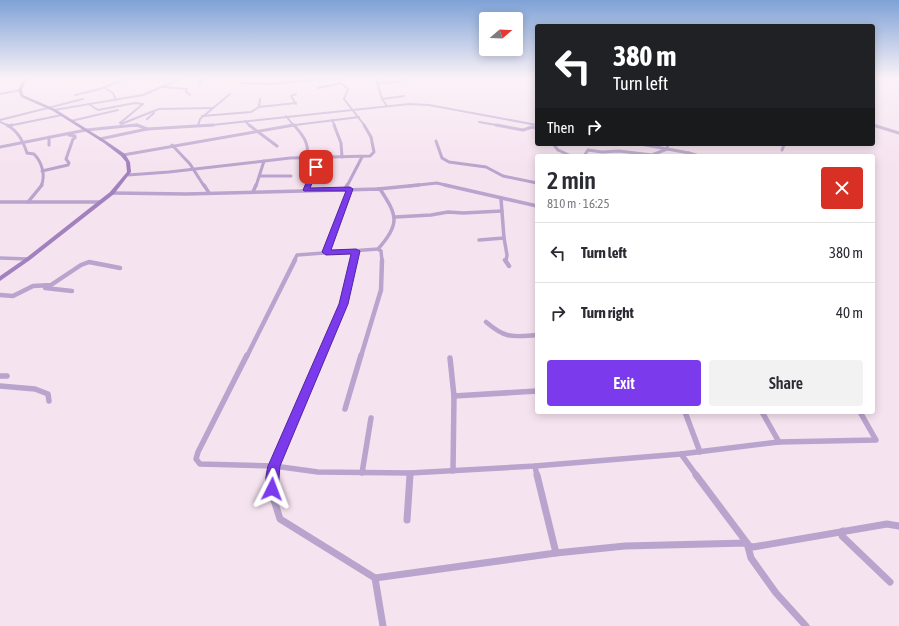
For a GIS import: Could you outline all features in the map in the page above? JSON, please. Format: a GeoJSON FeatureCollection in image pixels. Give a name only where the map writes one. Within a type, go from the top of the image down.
{"type":"FeatureCollection","features":[{"type":"Feature","properties":{"kind":"main road"},"geometry":{"type":"LineString","coordinates":[[0,279],[112,193],[128,175],[128,162],[124,155],[54,110],[47,108]]}},
{"type":"Feature","properties":{"kind":"street"},"geometry":{"type":"LineString","coordinates":[[0,121],[50,107]]}},
{"type":"Feature","properties":{"kind":"street"},"geometry":{"type":"LineString","coordinates":[[54,110],[74,107]]}},
{"type":"Feature","properties":{"kind":"street"},"geometry":{"type":"LineString","coordinates":[[94,107],[98,110],[113,107]]}},
{"type":"Feature","properties":{"kind":"street"},"geometry":{"type":"LineString","coordinates":[[116,127],[139,107]]}},
{"type":"Feature","properties":{"kind":"street"},"geometry":{"type":"LineString","coordinates":[[202,116],[251,112],[259,107]]}},
{"type":"Feature","properties":{"kind":"street"},"geometry":{"type":"LineString","coordinates":[[128,175],[166,173],[308,157],[370,156],[374,152],[366,126],[351,107]]}},
{"type":"Feature","properties":{"kind":"street"},"geometry":{"type":"LineString","coordinates":[[100,139],[147,129],[198,126],[379,107]]}},
{"type":"Feature","properties":{"kind":"street"},"geometry":{"type":"LineString","coordinates":[[440,107],[535,127]]}},
{"type":"Feature","properties":{"kind":"street"},"geometry":{"type":"LineString","coordinates":[[116,127],[158,109],[213,108]]}},
{"type":"Feature","properties":{"kind":"street"},"geometry":{"type":"LineString","coordinates":[[198,126],[198,121],[202,116],[213,108]]}},
{"type":"Feature","properties":{"kind":"street"},"geometry":{"type":"LineString","coordinates":[[147,119],[158,109]]}},
{"type":"Feature","properties":{"kind":"street"},"geometry":{"type":"LineString","coordinates":[[71,121],[118,110]]}},
{"type":"Feature","properties":{"kind":"street"},"geometry":{"type":"LineString","coordinates":[[8,126],[62,116]]}},
{"type":"Feature","properties":{"kind":"street"},"geometry":{"type":"LineString","coordinates":[[286,116],[308,145],[308,157]]}},
{"type":"Feature","properties":{"kind":"street"},"geometry":{"type":"LineString","coordinates":[[124,155],[172,145],[294,125],[359,117]]}},
{"type":"Feature","properties":{"kind":"street"},"geometry":{"type":"LineString","coordinates":[[332,120],[342,143],[344,151],[342,157]]}},
{"type":"Feature","properties":{"kind":"street"},"geometry":{"type":"LineString","coordinates":[[0,121],[16,132],[24,142],[27,153],[37,156],[44,180],[28,202]]}},
{"type":"Feature","properties":{"kind":"street"},"geometry":{"type":"LineString","coordinates":[[245,121],[250,127],[277,146]]}},
{"type":"Feature","properties":{"kind":"street"},"geometry":{"type":"LineString","coordinates":[[479,122],[523,130],[535,127]]}},
{"type":"Feature","properties":{"kind":"street"},"geometry":{"type":"LineString","coordinates":[[0,147],[86,130],[137,125],[147,129]]}},
{"type":"Feature","properties":{"kind":"street"},"geometry":{"type":"LineString","coordinates":[[875,126],[899,133]]}},
{"type":"Feature","properties":{"kind":"street"},"geometry":{"type":"LineString","coordinates":[[42,171],[68,165],[69,162],[66,159],[74,142],[73,139],[76,138],[75,136],[69,136],[71,133]]}},
{"type":"Feature","properties":{"kind":"street"},"geometry":{"type":"LineString","coordinates":[[49,138],[49,146]]}},
{"type":"Feature","properties":{"kind":"street"},"geometry":{"type":"LineString","coordinates":[[436,141],[442,158],[449,162],[486,167],[503,176],[535,183]]}},
{"type":"Feature","properties":{"kind":"street"},"geometry":{"type":"LineString","coordinates":[[172,145],[194,170],[209,193]]}},
{"type":"Feature","properties":{"kind":"street"},"geometry":{"type":"LineString","coordinates":[[555,146],[558,150],[567,154]]}},
{"type":"Feature","properties":{"kind":"street"},"geometry":{"type":"LineString","coordinates":[[651,146],[688,154]]}},
{"type":"Feature","properties":{"kind":"street"},"geometry":{"type":"LineString","coordinates":[[782,150],[784,146]]}},
{"type":"Feature","properties":{"kind":"street"},"geometry":{"type":"LineString","coordinates":[[654,154],[667,149]]}},
{"type":"Feature","properties":{"kind":"street"},"geometry":{"type":"LineString","coordinates":[[585,154],[588,150],[602,152],[619,151],[644,154]]}},
{"type":"Feature","properties":{"kind":"street"},"geometry":{"type":"LineString","coordinates":[[306,190],[320,157]]}},
{"type":"Feature","properties":{"kind":"street"},"geometry":{"type":"LineString","coordinates":[[345,189],[362,157]]}},
{"type":"Feature","properties":{"kind":"street"},"geometry":{"type":"LineString","coordinates":[[252,192],[260,176],[264,161]]}},
{"type":"Feature","properties":{"kind":"street"},"geometry":{"type":"LineString","coordinates":[[260,176],[291,176]]}},
{"type":"Feature","properties":{"kind":"street"},"geometry":{"type":"LineString","coordinates":[[112,193],[209,193],[377,189],[437,183],[535,206]]}},
{"type":"Feature","properties":{"kind":"street"},"geometry":{"type":"LineString","coordinates":[[326,252],[350,189]]}},
{"type":"Feature","properties":{"kind":"street"},"geometry":{"type":"LineString","coordinates":[[377,189],[380,189],[391,206],[395,217],[390,233],[385,242],[378,249],[297,255],[198,452],[196,458],[200,464],[274,466],[318,472],[410,473],[535,466],[682,454],[779,442],[876,440],[861,414]]}},
{"type":"Feature","properties":{"kind":"street"},"geometry":{"type":"LineString","coordinates":[[501,198],[504,238],[507,255],[505,260],[508,266]]}},
{"type":"Feature","properties":{"kind":"street"},"geometry":{"type":"LineString","coordinates":[[0,202],[100,202]]}},
{"type":"Feature","properties":{"kind":"street"},"geometry":{"type":"LineString","coordinates":[[395,217],[431,215],[448,212],[463,213],[502,211]]}},
{"type":"Feature","properties":{"kind":"street"},"geometry":{"type":"LineString","coordinates":[[479,240],[504,238]]}},
{"type":"Feature","properties":{"kind":"street"},"geometry":{"type":"LineString","coordinates":[[345,409],[381,290],[382,255],[381,251],[378,249]]}},
{"type":"Feature","properties":{"kind":"street"},"geometry":{"type":"LineString","coordinates":[[356,251],[343,304],[274,466],[272,479],[273,499],[275,509],[280,519],[375,578],[556,552],[624,546],[747,543]]}},
{"type":"Feature","properties":{"kind":"street"},"geometry":{"type":"LineString","coordinates":[[0,258],[28,259]]}},
{"type":"Feature","properties":{"kind":"street"},"geometry":{"type":"LineString","coordinates":[[0,295],[13,296],[33,286],[51,285],[81,265],[89,262],[120,268]]}},
{"type":"Feature","properties":{"kind":"street"},"geometry":{"type":"LineString","coordinates":[[33,286],[72,290]]}},
{"type":"Feature","properties":{"kind":"street"},"geometry":{"type":"LineString","coordinates":[[486,322],[500,334],[508,337],[535,335]]}},
{"type":"Feature","properties":{"kind":"street"},"geometry":{"type":"LineString","coordinates":[[450,358],[454,396],[453,471]]}},
{"type":"Feature","properties":{"kind":"street"},"geometry":{"type":"LineString","coordinates":[[0,376],[7,376]]}},
{"type":"Feature","properties":{"kind":"street"},"geometry":{"type":"LineString","coordinates":[[0,386],[35,389],[48,394],[48,401]]}},
{"type":"Feature","properties":{"kind":"street"},"geometry":{"type":"LineString","coordinates":[[454,396],[535,391]]}},
{"type":"Feature","properties":{"kind":"street"},"geometry":{"type":"LineString","coordinates":[[686,414],[700,452]]}},
{"type":"Feature","properties":{"kind":"street"},"geometry":{"type":"LineString","coordinates":[[763,414],[779,442]]}},
{"type":"Feature","properties":{"kind":"street"},"geometry":{"type":"LineString","coordinates":[[362,472],[371,418]]}},
{"type":"Feature","properties":{"kind":"street"},"geometry":{"type":"LineString","coordinates":[[682,454],[747,543],[752,547],[887,524],[899,526]]}},
{"type":"Feature","properties":{"kind":"street"},"geometry":{"type":"LineString","coordinates":[[535,466],[556,552]]}},
{"type":"Feature","properties":{"kind":"street"},"geometry":{"type":"LineString","coordinates":[[407,520],[410,473]]}},
{"type":"Feature","properties":{"kind":"street"},"geometry":{"type":"LineString","coordinates":[[843,531],[842,536],[890,582]]}},
{"type":"Feature","properties":{"kind":"street"},"geometry":{"type":"LineString","coordinates":[[747,543],[751,558],[776,594],[806,626]]}},
{"type":"Feature","properties":{"kind":"street"},"geometry":{"type":"LineString","coordinates":[[375,578],[383,626]]}},
{"type":"Feature","properties":{"kind":"route"},"geometry":{"type":"LineString","coordinates":[[272,489],[274,466],[343,304],[356,251],[326,252],[350,189],[306,190],[316,167]]}}]}
